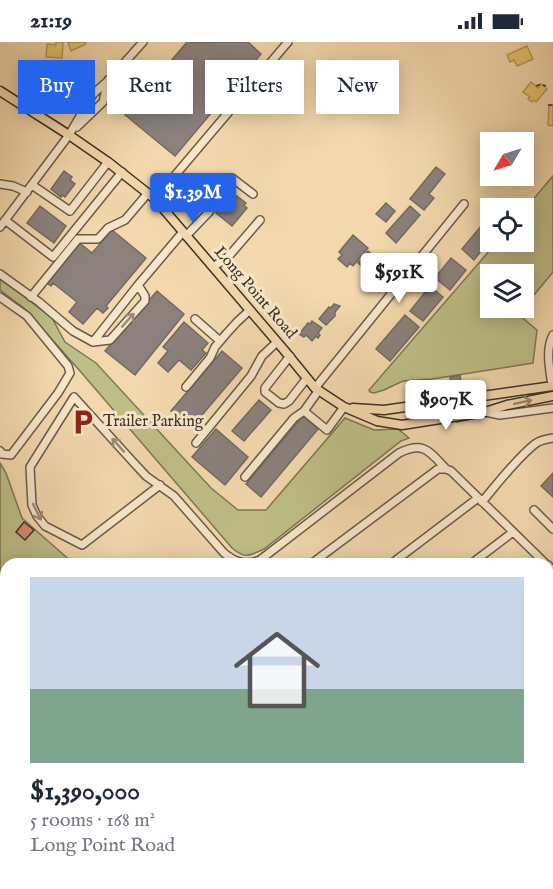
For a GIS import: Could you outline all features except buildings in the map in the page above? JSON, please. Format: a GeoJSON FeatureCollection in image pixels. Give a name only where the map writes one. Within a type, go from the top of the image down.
{"type":"FeatureCollection","features":[{"type":"Feature","properties":{"kind":"main road","name":"Long Point Road"},"geometry":{"type":"LineString","coordinates":[[0,91],[108,162],[151,196],[317,389],[344,407],[377,421],[402,425],[485,412],[553,389]]}},
{"type":"Feature","properties":{"kind":"main road"},"geometry":{"type":"LineString","coordinates":[[344,407],[384,410],[553,389]]}},
{"type":"Feature","properties":{"kind":"street"},"geometry":{"type":"LineString","coordinates":[[127,60],[143,42]]}},
{"type":"Feature","properties":{"kind":"street"},"geometry":{"type":"LineString","coordinates":[[31,297],[78,239],[98,239],[108,228],[125,220],[151,196],[288,42]]}},
{"type":"Feature","properties":{"kind":"street"},"geometry":{"type":"LineString","coordinates":[[0,227],[69,135],[93,94],[107,82]]}},
{"type":"Feature","properties":{"kind":"street"},"geometry":{"type":"LineString","coordinates":[[69,135],[103,102],[107,87]]}},
{"type":"Feature","properties":{"kind":"street"},"geometry":{"type":"LineString","coordinates":[[32,184],[70,211],[108,162]]}},
{"type":"Feature","properties":{"kind":"street"},"geometry":{"type":"LineString","coordinates":[[5,220],[53,257],[122,172]]}},
{"type":"Feature","properties":{"kind":"street"},"geometry":{"type":"LineString","coordinates":[[93,342],[138,285],[184,235],[209,212],[231,178],[254,194]]}},
{"type":"Feature","properties":{"kind":"street"},"geometry":{"type":"LineString","coordinates":[[0,184],[27,192]]}},
{"type":"Feature","properties":{"kind":"street"},"geometry":{"type":"LineString","coordinates":[[188,186],[212,207]]}},
{"type":"Feature","properties":{"kind":"street"},"geometry":{"type":"LineString","coordinates":[[245,477],[294,418],[304,411],[317,389],[464,204]]}},
{"type":"Feature","properties":{"kind":"street"},"geometry":{"type":"LineString","coordinates":[[213,267],[228,257],[260,220]]}},
{"type":"Feature","properties":{"kind":"street"},"geometry":{"type":"LineString","coordinates":[[0,274],[73,331],[93,342],[110,340],[145,301],[138,285]]}},
{"type":"Feature","properties":{"kind":"street"},"geometry":{"type":"LineString","coordinates":[[0,297],[27,316],[68,366],[70,373],[58,393],[11,455],[0,452]]}},
{"type":"Feature","properties":{"kind":"street"},"geometry":{"type":"LineString","coordinates":[[186,387],[210,358],[220,340],[250,310]]}},
{"type":"Feature","properties":{"kind":"street"},"geometry":{"type":"LineString","coordinates":[[195,319],[220,340]]}},
{"type":"Feature","properties":{"kind":"street"},"geometry":{"type":"LineString","coordinates":[[553,335],[549,351],[553,389]]}},
{"type":"Feature","properties":{"kind":"street"},"geometry":{"type":"LineString","coordinates":[[196,443],[251,376],[262,356],[277,342]]}},
{"type":"Feature","properties":{"kind":"street"},"geometry":{"type":"LineString","coordinates":[[290,356],[265,388],[265,392],[279,403],[284,404],[307,378]]}},
{"type":"Feature","properties":{"kind":"street"},"geometry":{"type":"LineString","coordinates":[[160,485],[82,545],[45,526],[37,516],[32,505],[30,467],[74,397],[134,464],[146,476],[160,485],[174,496],[230,558]]}},
{"type":"Feature","properties":{"kind":"street"},"geometry":{"type":"LineString","coordinates":[[304,411],[327,430],[344,407]]}},
{"type":"Feature","properties":{"kind":"street"},"geometry":{"type":"LineString","coordinates":[[485,412],[500,415],[553,408]]}},
{"type":"Feature","properties":{"kind":"street"},"geometry":{"type":"LineString","coordinates":[[400,558],[480,500],[537,443],[553,438]]}},
{"type":"Feature","properties":{"kind":"street"},"geometry":{"type":"LineString","coordinates":[[263,558],[399,453],[417,447],[425,448],[430,452],[540,558]]}},
{"type":"Feature","properties":{"kind":"street"},"geometry":{"type":"LineString","coordinates":[[319,558],[433,472],[446,469]]}},
{"type":"Feature","properties":{"kind":"street"},"geometry":{"type":"LineString","coordinates":[[534,510],[553,528]]}},
{"type":"Feature","properties":{"kind":"street"},"geometry":{"type":"LineString","coordinates":[[479,558],[513,532]]}},
{"type":"Feature","properties":{"kind":"path"},"geometry":{"type":"LineString","coordinates":[[536,86],[541,84],[546,86]]}},
{"type":"Feature","properties":{"kind":"path"},"geometry":{"type":"LineString","coordinates":[[548,105],[553,105]]}},
{"type":"Feature","properties":{"kind":"green space"},"geometry":{"type":"Polygon","coordinates":[[[553,176],[553,272],[534,295],[534,264],[480,264],[480,318],[523,318],[537,330],[533,363],[432,379],[403,381],[384,390],[370,392],[369,390],[488,252],[534,252],[534,198],[553,176]]]}},
{"type":"Feature","properties":{"kind":"green space"},"geometry":{"type":"Polygon","coordinates":[[[0,278],[52,318],[65,342],[96,363],[211,488],[238,510],[266,510],[345,418],[374,430],[398,429],[409,438],[401,441],[264,549],[251,555],[240,554],[232,548],[25,309],[0,290],[0,278]]]}},
{"type":"Feature","properties":{"kind":"green space"},"geometry":{"type":"Polygon","coordinates":[[[0,463],[6,473],[22,518],[67,558],[0,558],[0,463]]]}},
{"type":"Feature","properties":{"kind":"place","name":"Trailer Parking"},"geometry":{"type":"Point","coordinates":[83,422]}}]}
